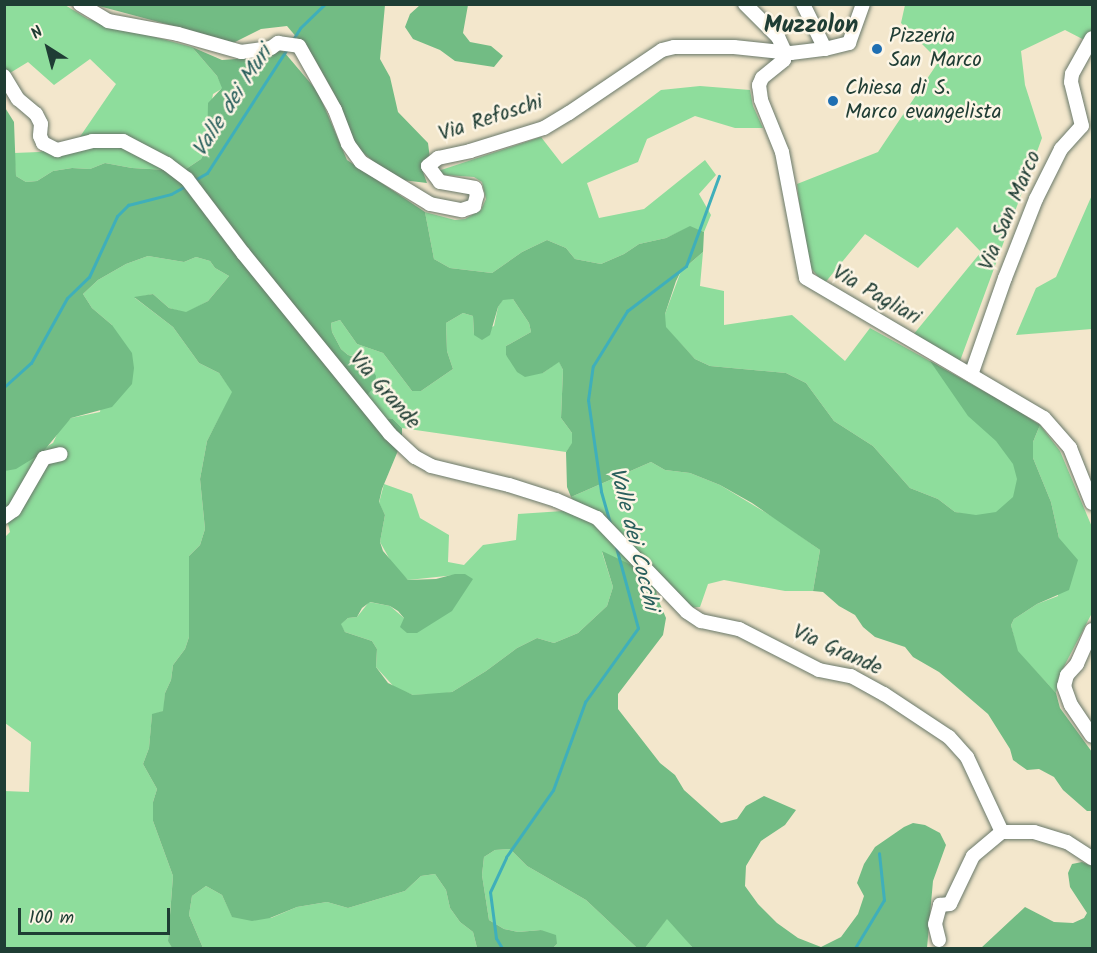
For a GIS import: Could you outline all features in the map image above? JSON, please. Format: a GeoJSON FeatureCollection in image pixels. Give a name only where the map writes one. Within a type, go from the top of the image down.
{"type":"FeatureCollection","features":[{"type":"Feature","properties":{"kind":"street","name":"Via Refoschi"},"geometry":{"type":"LineString","coordinates":[[80,4],[108,21],[178,34],[241,52],[271,48],[278,43],[299,46],[335,110],[348,144],[361,162],[430,204],[462,210],[474,206],[477,195],[475,188],[440,182],[428,166],[438,158],[470,151],[544,128],[570,114],[662,50],[674,47],[734,46],[784,56]]}},
{"type":"Feature","properties":{"kind":"street"},"geometry":{"type":"LineString","coordinates":[[745,4],[778,37],[784,56],[825,50],[849,43],[863,4]]}},
{"type":"Feature","properties":{"kind":"street"},"geometry":{"type":"LineString","coordinates":[[803,4],[825,50]]}},
{"type":"Feature","properties":{"kind":"street","name":"Via San Marco"},"geometry":{"type":"LineString","coordinates":[[971,375],[1036,199],[1061,149],[1082,126],[1071,82],[1072,74],[1092,38]]}},
{"type":"Feature","properties":{"kind":"street","name":"Via Pagliari"},"geometry":{"type":"LineString","coordinates":[[784,56],[762,78],[759,85],[761,100],[782,152],[806,278],[1044,418],[1062,437],[1077,461],[1092,502]]}},
{"type":"Feature","properties":{"kind":"street","name":"Via Grande"},"geometry":{"type":"LineString","coordinates":[[4,76],[18,99],[36,114],[41,124],[40,136],[43,142],[57,150],[92,141],[123,141],[167,164],[190,184],[383,425],[415,457],[431,466],[509,485],[556,500],[597,518],[687,612],[701,621],[739,629],[819,670],[851,676],[950,737],[967,757],[1002,832]]}},
{"type":"Feature","properties":{"kind":"street"},"geometry":{"type":"LineString","coordinates":[[4,517],[14,510],[44,458],[61,454]]}},
{"type":"Feature","properties":{"kind":"street"},"geometry":{"type":"LineString","coordinates":[[1092,630],[1077,664],[1067,675],[1064,686],[1071,705],[1092,736]]}},
{"type":"Feature","properties":{"kind":"street"},"geometry":{"type":"LineString","coordinates":[[939,940],[935,924],[940,905],[950,904],[973,856],[1002,832],[1034,832],[1067,842],[1092,858]]}},
{"type":"Feature","properties":{"kind":"green space"},"geometry":{"type":"Polygon","coordinates":[[[5,5],[65,5],[88,19],[192,47],[217,76],[223,88],[213,94],[206,133],[207,148],[201,159],[183,171],[132,168],[105,163],[90,169],[72,168],[53,171],[37,181],[26,182],[16,176],[14,153],[39,152],[75,144],[116,84],[90,59],[54,85],[28,62],[5,76],[5,5]]]}},
{"type":"Feature","properties":{"kind":"green space"},"geometry":{"type":"Polygon","coordinates":[[[95,5],[385,5],[380,59],[390,77],[398,112],[428,143],[430,159],[423,167],[427,183],[394,179],[354,145],[336,97],[314,58],[287,26],[261,29],[227,46],[185,29],[95,5]]]}},
{"type":"Feature","properties":{"kind":"green space"},"geometry":{"type":"Polygon","coordinates":[[[420,5],[468,5],[463,33],[470,42],[491,46],[503,56],[494,67],[455,61],[440,50],[413,39],[405,27],[410,14],[420,5]]]}},
{"type":"Feature","properties":{"kind":"green space"},"geometry":{"type":"Polygon","coordinates":[[[905,5],[1092,5],[1092,44],[1065,30],[1021,51],[1025,85],[1042,138],[960,361],[913,335],[981,252],[957,227],[918,268],[865,234],[824,284],[806,262],[797,184],[878,152],[939,61],[901,23],[905,5]]]}},
{"type":"Feature","properties":{"kind":"green space"},"geometry":{"type":"Polygon","coordinates":[[[279,46],[318,92],[347,160],[425,212],[434,259],[450,268],[492,273],[522,252],[547,240],[566,248],[575,259],[601,264],[624,254],[639,244],[666,238],[690,226],[704,232],[703,252],[681,271],[676,281],[665,314],[666,327],[695,359],[710,366],[786,373],[806,383],[834,421],[873,446],[910,488],[938,499],[955,512],[976,515],[996,512],[1013,497],[1017,479],[1013,464],[996,441],[968,416],[930,361],[1040,425],[1033,442],[1033,458],[1051,502],[1059,538],[1078,560],[1069,590],[1037,604],[1014,619],[1011,625],[1018,651],[1056,693],[1060,708],[1092,752],[1092,811],[1087,811],[1063,790],[1054,777],[1039,769],[1027,770],[1013,760],[1010,749],[988,714],[939,672],[913,657],[905,647],[875,637],[863,627],[855,615],[839,606],[823,592],[813,591],[820,550],[752,503],[720,485],[690,473],[665,470],[651,462],[571,497],[567,487],[566,452],[572,443],[572,433],[561,418],[563,370],[559,362],[543,373],[525,377],[517,372],[506,355],[506,346],[531,332],[529,323],[513,299],[503,300],[498,307],[490,335],[482,340],[474,335],[473,316],[463,313],[446,323],[447,351],[453,369],[421,391],[412,391],[383,353],[357,344],[340,320],[331,323],[332,332],[341,349],[348,355],[367,360],[376,376],[375,386],[363,400],[383,418],[393,419],[402,428],[402,441],[379,502],[385,515],[380,542],[383,551],[408,580],[436,579],[455,574],[465,574],[473,579],[452,611],[417,633],[407,633],[400,627],[404,618],[398,611],[390,606],[370,602],[362,608],[357,617],[348,618],[341,624],[345,632],[372,641],[377,649],[376,667],[388,683],[413,695],[452,692],[517,648],[537,638],[554,643],[578,633],[607,606],[613,587],[602,551],[642,570],[655,579],[657,597],[666,618],[663,635],[618,694],[618,709],[660,763],[675,775],[684,790],[721,823],[737,819],[746,806],[764,796],[796,810],[785,825],[761,841],[746,866],[745,886],[758,904],[777,923],[798,938],[821,947],[841,937],[858,914],[864,896],[857,883],[864,864],[875,847],[913,823],[925,825],[940,833],[946,845],[933,881],[927,948],[693,948],[667,919],[645,948],[637,948],[586,900],[527,866],[510,849],[495,850],[484,857],[482,875],[489,920],[504,929],[518,932],[541,930],[556,935],[557,944],[553,948],[477,948],[473,932],[460,922],[450,908],[446,890],[435,874],[421,876],[405,891],[348,908],[327,902],[297,907],[270,918],[252,921],[232,917],[222,895],[206,886],[192,896],[189,915],[203,948],[172,948],[168,941],[173,876],[153,821],[153,802],[157,789],[143,764],[149,748],[152,714],[163,711],[165,693],[171,680],[173,665],[185,649],[189,637],[189,556],[200,545],[205,529],[200,479],[207,441],[232,392],[219,373],[199,363],[173,327],[134,297],[153,294],[169,308],[186,312],[208,301],[229,276],[215,268],[210,261],[196,257],[184,262],[148,256],[126,264],[98,280],[83,294],[92,308],[112,325],[132,353],[134,368],[132,384],[112,407],[71,418],[42,453],[16,469],[5,471],[4,106],[14,122],[16,176],[26,182],[37,181],[53,171],[72,168],[90,169],[105,163],[132,168],[183,171],[201,159],[207,148],[208,103],[222,88],[217,76],[192,47],[222,60],[261,57],[279,46]]]}},
{"type":"Feature","properties":{"kind":"green space"},"geometry":{"type":"Polygon","coordinates":[[[700,86],[750,90],[753,106],[763,128],[735,128],[695,116],[647,139],[638,162],[587,183],[599,218],[644,209],[705,160],[716,175],[699,194],[711,215],[704,232],[690,227],[666,238],[639,244],[624,254],[601,264],[575,259],[566,248],[547,240],[522,252],[492,273],[450,268],[434,259],[425,212],[455,220],[465,219],[481,210],[486,199],[482,182],[474,177],[445,175],[438,171],[541,137],[562,164],[661,90],[700,86]]]}},
{"type":"Feature","properties":{"kind":"green space"},"geometry":{"type":"Polygon","coordinates":[[[1092,195],[1092,329],[1016,335],[1036,288],[1056,277],[1092,195]]]}},
{"type":"Feature","properties":{"kind":"green space"},"geometry":{"type":"Polygon","coordinates":[[[703,252],[700,286],[724,291],[724,325],[792,315],[845,361],[870,328],[937,365],[1015,460],[1023,484],[1004,511],[978,517],[955,512],[938,499],[910,488],[873,446],[834,421],[806,383],[786,373],[710,366],[695,359],[665,327],[665,314],[681,271],[703,252]]]}},
{"type":"Feature","properties":{"kind":"green space"},"geometry":{"type":"Polygon","coordinates":[[[148,256],[184,262],[196,257],[210,261],[215,268],[229,276],[208,301],[186,313],[169,308],[153,294],[135,298],[173,327],[199,363],[219,373],[233,392],[207,441],[200,479],[205,529],[200,545],[189,556],[189,637],[185,649],[173,665],[171,680],[165,693],[164,711],[152,715],[149,748],[143,764],[157,789],[153,802],[153,821],[173,876],[168,940],[172,948],[5,948],[4,791],[29,792],[31,742],[5,723],[4,538],[10,532],[5,511],[5,471],[53,443],[60,428],[71,418],[100,412],[112,325],[92,308],[83,294],[98,280],[126,264],[148,256]]]}},
{"type":"Feature","properties":{"kind":"green space"},"geometry":{"type":"Polygon","coordinates":[[[503,299],[513,299],[529,323],[531,332],[506,346],[506,355],[543,373],[559,361],[563,370],[561,418],[572,433],[572,444],[566,452],[402,428],[393,419],[373,417],[358,357],[348,355],[341,349],[332,332],[331,323],[340,320],[357,344],[383,353],[412,391],[421,391],[453,369],[447,351],[446,323],[463,313],[473,316],[474,335],[494,326],[498,307],[503,299]]]}},
{"type":"Feature","properties":{"kind":"green space"},"geometry":{"type":"Polygon","coordinates":[[[1040,425],[1060,451],[1092,527],[1092,613],[1059,676],[1056,693],[1017,651],[1011,625],[1014,619],[1037,604],[1058,596],[1059,538],[1051,502],[1033,458],[1033,442],[1040,425]]]}},
{"type":"Feature","properties":{"kind":"green space"},"geometry":{"type":"Polygon","coordinates":[[[651,462],[665,470],[690,473],[720,485],[778,520],[820,550],[813,591],[785,591],[724,580],[708,584],[700,607],[686,608],[602,552],[613,587],[607,606],[578,633],[554,643],[537,638],[517,648],[452,692],[442,694],[413,695],[395,688],[376,667],[377,649],[372,641],[345,632],[340,624],[348,618],[357,617],[369,602],[390,606],[404,618],[465,574],[408,580],[394,567],[380,542],[385,515],[379,503],[384,484],[412,494],[420,518],[449,535],[448,562],[464,565],[483,545],[516,540],[518,514],[578,510],[571,497],[651,462]]]}},
{"type":"Feature","properties":{"kind":"green space"},"geometry":{"type":"Polygon","coordinates":[[[510,849],[527,866],[586,900],[637,948],[553,948],[557,944],[541,930],[518,932],[504,929],[489,920],[482,875],[484,857],[495,850],[510,849]]]}},
{"type":"Feature","properties":{"kind":"green space"},"geometry":{"type":"Polygon","coordinates":[[[1082,862],[1092,866],[1092,948],[981,948],[1025,907],[1054,922],[1073,923],[1084,918],[1087,913],[1070,887],[1068,873],[1072,864],[1082,862]]]}},
{"type":"Feature","properties":{"kind":"green space"},"geometry":{"type":"Polygon","coordinates":[[[435,874],[446,890],[450,908],[460,922],[473,932],[477,948],[203,948],[189,915],[192,896],[206,886],[222,895],[232,916],[271,918],[297,907],[327,902],[348,908],[405,891],[421,876],[435,874]]]}},
{"type":"Feature","properties":{"kind":"green space"},"geometry":{"type":"Polygon","coordinates":[[[667,918],[676,927],[693,948],[645,948],[667,918]]]}},
{"type":"Feature","properties":{"kind":"waterway","name":"Valle dei Muri"},"geometry":{"type":"LineString","coordinates":[[292,41],[300,28],[325,4]]}},
{"type":"Feature","properties":{"kind":"waterway","name":"Valle dei Muri"},"geometry":{"type":"LineString","coordinates":[[193,181],[207,173],[287,49]]}},
{"type":"Feature","properties":{"kind":"waterway","name":"Valle dei Cocchi"},"geometry":{"type":"LineString","coordinates":[[610,523],[601,491],[588,400],[593,366],[627,311],[686,266],[719,176]]}},
{"type":"Feature","properties":{"kind":"waterway","name":"Valle dei Muri"},"geometry":{"type":"LineString","coordinates":[[4,387],[31,363],[67,298],[89,277],[117,216],[128,205],[171,194],[187,185]]}},
{"type":"Feature","properties":{"kind":"waterway","name":"Valle dei Cocchi"},"geometry":{"type":"LineString","coordinates":[[502,948],[496,938],[490,892],[506,857],[553,790],[585,702],[638,628],[616,547]]}},
{"type":"Feature","properties":{"kind":"waterway"},"geometry":{"type":"LineString","coordinates":[[855,948],[884,900],[879,853]]}},
{"type":"Feature","properties":{"kind":"place","name":"Pizzeria San Marco"},"geometry":{"type":"Point","coordinates":[877,49]}},
{"type":"Feature","properties":{"kind":"place","name":"Chiesa di S. Marco evangelista"},"geometry":{"type":"Point","coordinates":[833,101]}},
{"type":"Feature","properties":{"kind":"district","name":"Muzzolon"},"geometry":{"type":"Point","coordinates":[811,26]}}]}
